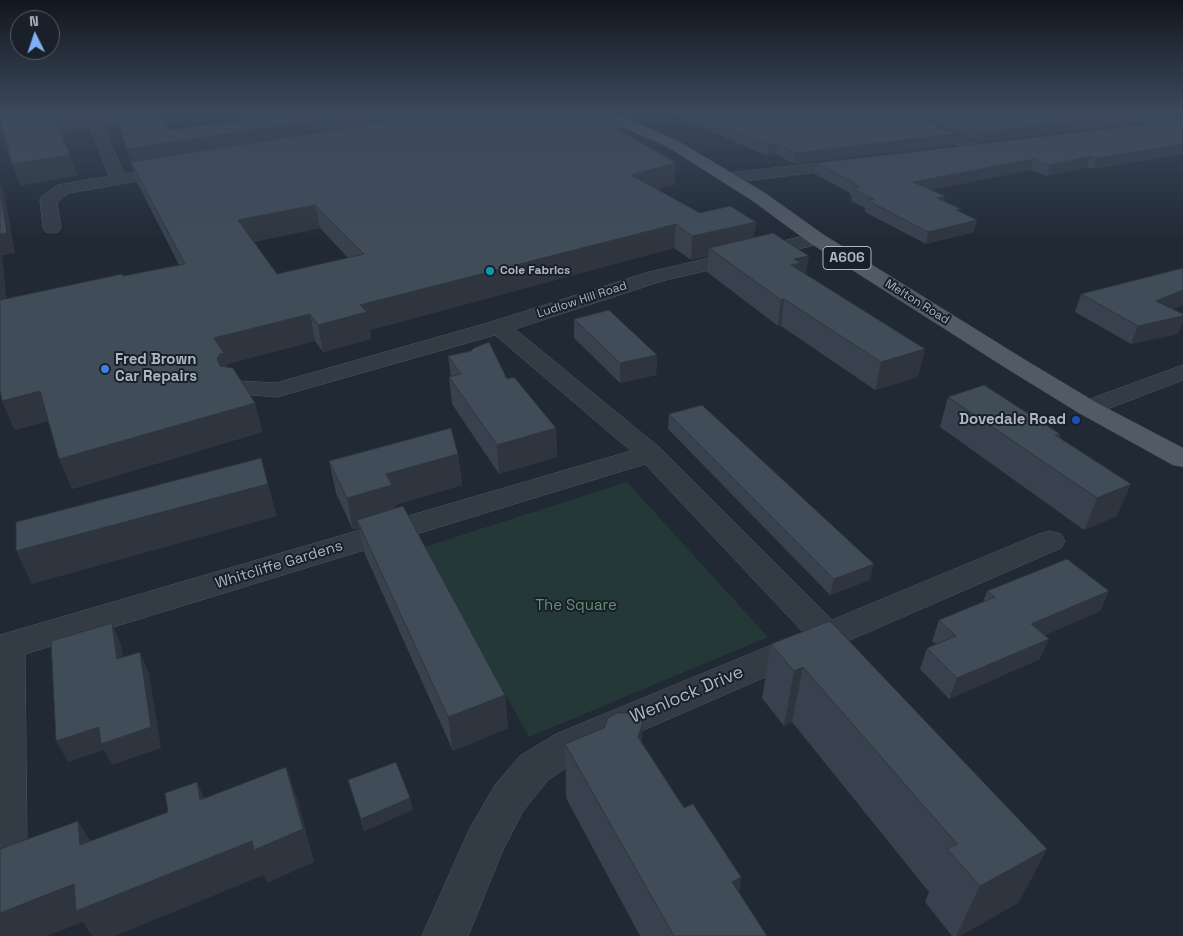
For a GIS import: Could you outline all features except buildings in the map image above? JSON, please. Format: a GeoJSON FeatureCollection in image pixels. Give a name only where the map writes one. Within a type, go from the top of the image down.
{"type":"FeatureCollection","features":[{"type":"Feature","properties":{"kind":"main road","name":"Melton Road"},"geometry":{"type":"LineString","coordinates":[[694,157],[729,178],[817,239],[1014,363],[1088,408],[1183,459]]}},
{"type":"Feature","properties":{"kind":"street"},"geometry":{"type":"LineString","coordinates":[[109,157],[118,179]]}},
{"type":"Feature","properties":{"kind":"street"},"geometry":{"type":"LineString","coordinates":[[729,178],[863,162]]}},
{"type":"Feature","properties":{"kind":"street"},"geometry":{"type":"LineString","coordinates":[[52,228],[48,200],[64,189],[185,168]]}},
{"type":"Feature","properties":{"kind":"street","name":"Ludlow Hill Road"},"geometry":{"type":"LineString","coordinates":[[238,388],[277,390],[354,377],[656,276],[817,239]]}},
{"type":"Feature","properties":{"kind":"street"},"geometry":{"type":"LineString","coordinates":[[499,327],[650,454],[826,636]]}},
{"type":"Feature","properties":{"kind":"street"},"geometry":{"type":"LineString","coordinates":[[1088,408],[1183,372]]}},
{"type":"Feature","properties":{"kind":"street","name":"Whitcliffe Gardens"},"geometry":{"type":"LineString","coordinates":[[6,844],[3,751],[8,646],[650,454]]}},
{"type":"Feature","properties":{"kind":"street","name":"Wenlock Drive"},"geometry":{"type":"LineString","coordinates":[[445,936],[484,844],[509,798],[534,768],[570,745],[1050,541]]}},
{"type":"Feature","properties":{"kind":"green space","name":"The Square"},"geometry":{"type":"Polygon","coordinates":[[[627,482],[768,637],[529,737],[424,547],[627,482]]]}},
{"type":"Feature","properties":{"kind":"place","name":"Cole Fabrics"},"geometry":{"type":"Point","coordinates":[490,271]}},
{"type":"Feature","properties":{"kind":"place","name":"Fred Brown Car Repairs"},"geometry":{"type":"Point","coordinates":[105,369]}},
{"type":"Feature","properties":{"kind":"place","name":"Dovedale Road"},"geometry":{"type":"Point","coordinates":[1076,420]}}]}
